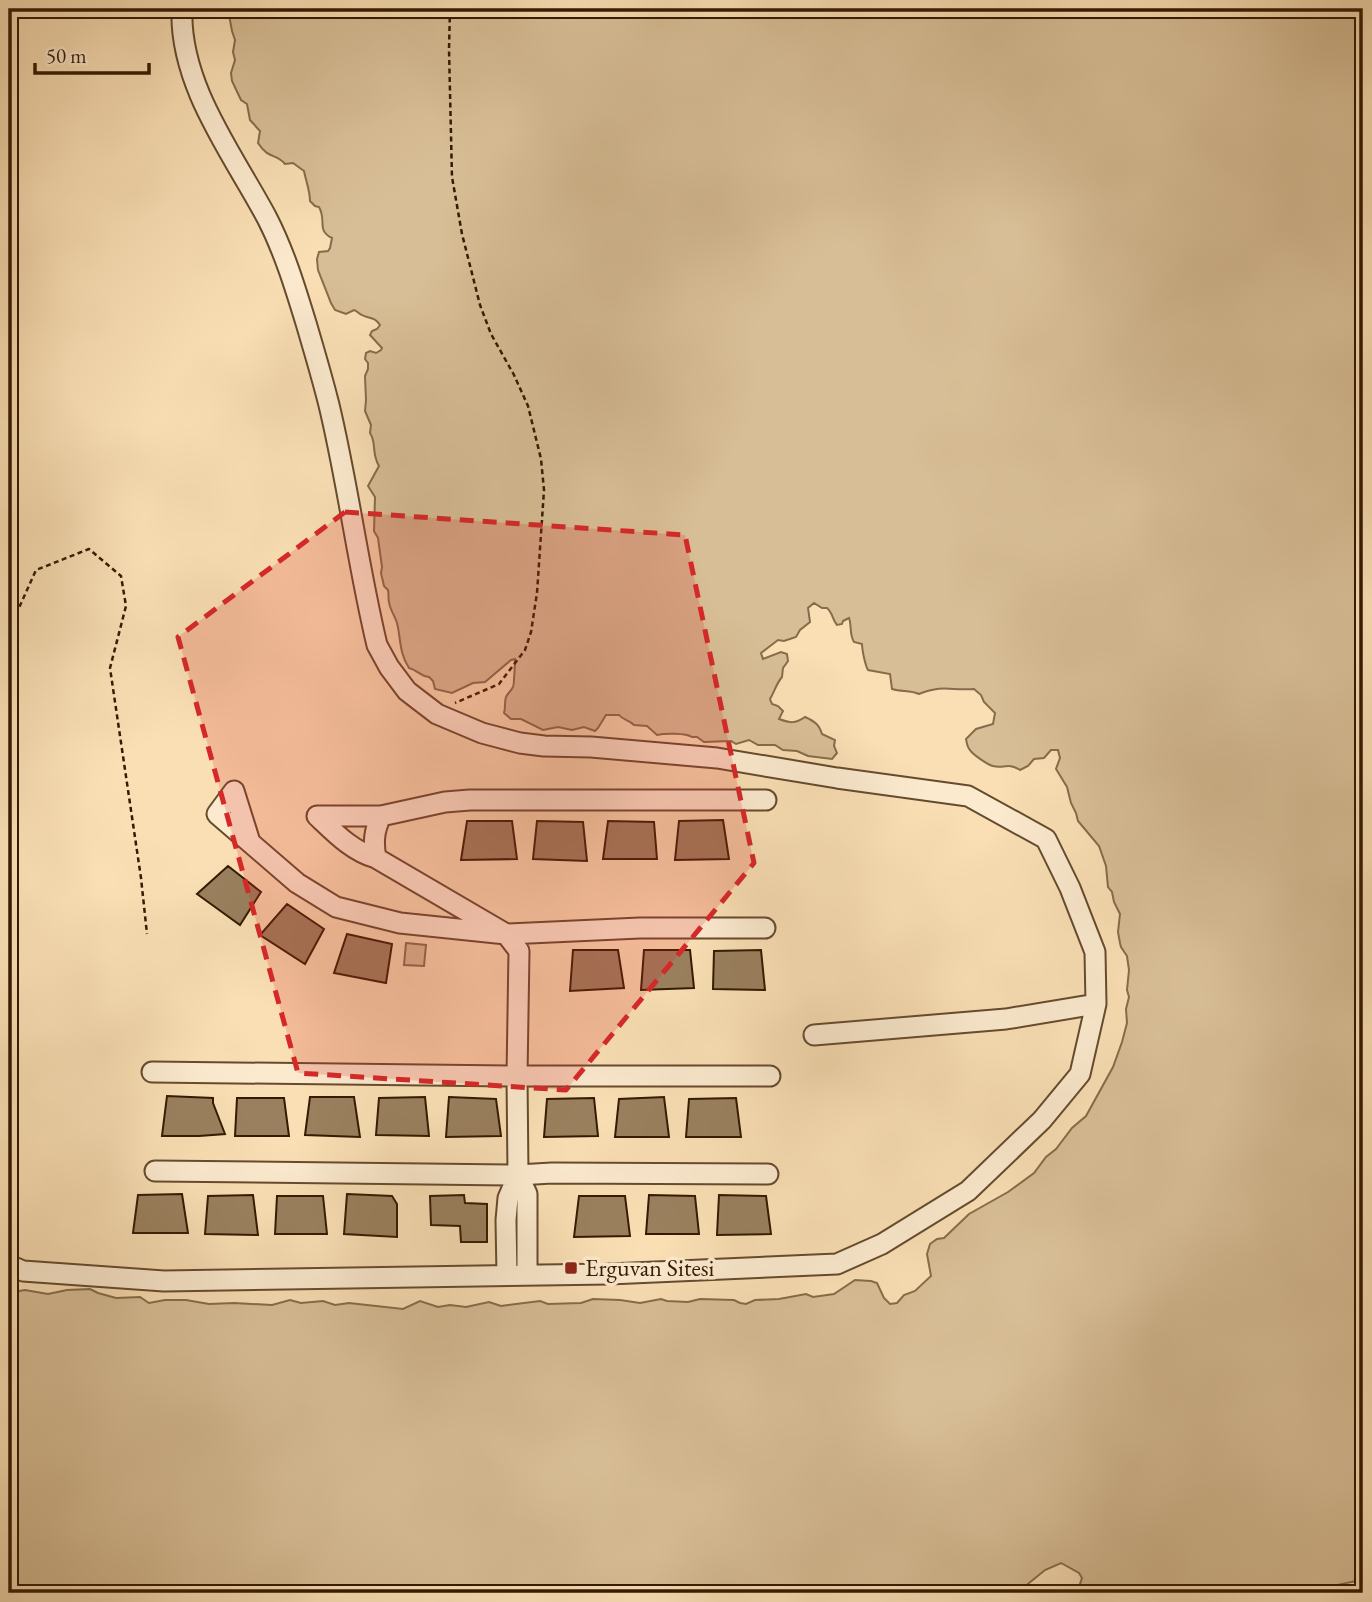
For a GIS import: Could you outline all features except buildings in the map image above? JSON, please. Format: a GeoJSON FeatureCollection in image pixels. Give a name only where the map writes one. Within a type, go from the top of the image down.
{"type":"FeatureCollection","features":[{"type":"Feature","properties":{"kind":"street"},"geometry":{"type":"LineString","coordinates":[[9,1265],[23,1271],[164,1281],[609,1274],[837,1264],[881,1244],[968,1191],[1042,1120],[1080,1074],[1096,1004],[1095,952],[1070,888],[1046,839],[968,796],[717,758],[520,743],[474,730],[437,714],[407,691],[377,645],[330,406],[297,292],[267,219],[201,98],[192,76],[185,44],[182,9]]}},
{"type":"Feature","properties":{"kind":"street"},"geometry":{"type":"LineString","coordinates":[[517,1275],[527,1194],[519,1175],[517,1076],[520,951],[506,934],[376,858],[361,854],[317,816],[381,816],[445,802],[470,800],[766,800]]}},
{"type":"Feature","properties":{"kind":"street"},"geometry":{"type":"LineString","coordinates":[[376,858],[373,842],[381,816]]}},
{"type":"Feature","properties":{"kind":"street"},"geometry":{"type":"LineString","coordinates":[[250,842],[297,883],[336,907],[400,923],[506,934],[640,928],[765,928]]}},
{"type":"Feature","properties":{"kind":"street"},"geometry":{"type":"LineString","coordinates":[[814,1035],[1006,1019],[1096,1004]]}},
{"type":"Feature","properties":{"kind":"street"},"geometry":{"type":"LineString","coordinates":[[152,1072],[770,1076]]}},
{"type":"Feature","properties":{"kind":"street"},"geometry":{"type":"LineString","coordinates":[[155,1171],[519,1175],[768,1174]]}},
{"type":"Feature","properties":{"kind":"path"},"geometry":{"type":"LineString","coordinates":[[437,714],[454,703],[499,684],[525,650],[531,632],[537,593],[544,490],[541,459],[527,406],[514,375],[491,334],[480,304],[462,234],[452,177],[450,9]]}},
{"type":"Feature","properties":{"kind":"path"},"geometry":{"type":"LineString","coordinates":[[9,630],[36,570],[89,549],[121,576],[126,606],[110,668],[147,934]]}},
{"type":"Feature","properties":{"kind":"highlighted area"},"geometry":{"type":"Polygon","coordinates":[[[345,512],[685,535],[754,863],[566,1090],[298,1073],[178,637],[345,512]]]}},
{"type":"Feature","properties":{"kind":"shaded area"},"geometry":{"type":"Polygon","coordinates":[[[230,9],[1363,9],[1363,1580],[1294,1594],[1224,1593],[1221,1589],[1210,1593],[1078,1593],[1082,1578],[1079,1573],[1061,1563],[1045,1570],[1018,1592],[1011,1593],[9,1593],[9,1291],[25,1290],[48,1294],[90,1289],[116,1298],[140,1297],[149,1303],[186,1300],[209,1304],[272,1305],[290,1300],[301,1303],[323,1301],[335,1305],[349,1303],[403,1309],[420,1301],[438,1307],[466,1307],[489,1302],[501,1306],[540,1301],[548,1304],[581,1303],[593,1299],[640,1303],[661,1299],[688,1302],[700,1299],[734,1300],[746,1304],[755,1300],[806,1294],[813,1297],[834,1294],[855,1280],[877,1283],[890,1304],[897,1303],[931,1276],[927,1254],[930,1244],[944,1238],[969,1214],[1008,1192],[1034,1173],[1072,1128],[1086,1116],[1113,1067],[1127,1023],[1129,970],[1118,932],[1120,914],[1108,887],[1106,866],[1099,846],[1078,821],[1067,787],[1056,769],[1060,758],[1058,750],[1051,750],[1044,758],[1034,759],[1020,770],[1012,766],[997,767],[984,762],[971,752],[966,739],[976,729],[993,724],[995,713],[981,695],[974,689],[941,689],[919,694],[892,689],[890,674],[868,670],[862,644],[852,639],[849,618],[837,625],[827,608],[814,603],[808,608],[810,622],[796,637],[778,640],[761,653],[763,659],[781,652],[787,654],[788,661],[783,668],[782,677],[770,699],[772,704],[783,711],[779,719],[792,722],[805,717],[814,722],[822,734],[835,740],[837,753],[832,759],[783,750],[775,745],[758,745],[749,740],[736,744],[731,741],[704,742],[697,737],[680,734],[657,735],[647,726],[634,725],[619,715],[606,715],[595,731],[584,727],[572,730],[558,727],[543,730],[521,719],[511,719],[504,713],[506,697],[513,686],[515,659],[485,682],[473,683],[452,693],[435,689],[429,677],[409,668],[403,657],[397,623],[381,573],[378,538],[374,531],[375,497],[368,486],[379,466],[370,433],[371,425],[365,411],[365,376],[368,363],[365,359],[366,353],[376,353],[382,348],[370,335],[380,325],[374,319],[354,310],[346,314],[335,310],[331,303],[318,270],[317,259],[319,252],[328,251],[332,238],[324,232],[319,207],[310,201],[304,171],[293,163],[285,164],[266,152],[258,143],[260,131],[250,120],[247,104],[241,100],[232,81],[235,40],[230,9]]]}},
{"type":"Feature","properties":{"kind":"shaded area"},"geometry":{"type":"Polygon","coordinates":[[[406,943],[426,945],[424,966],[404,965],[406,943]]]}},
{"type":"Feature","properties":{"kind":"place","name":"Erguvan Sitesi"},"geometry":{"type":"Point","coordinates":[571,1268]}}]}
